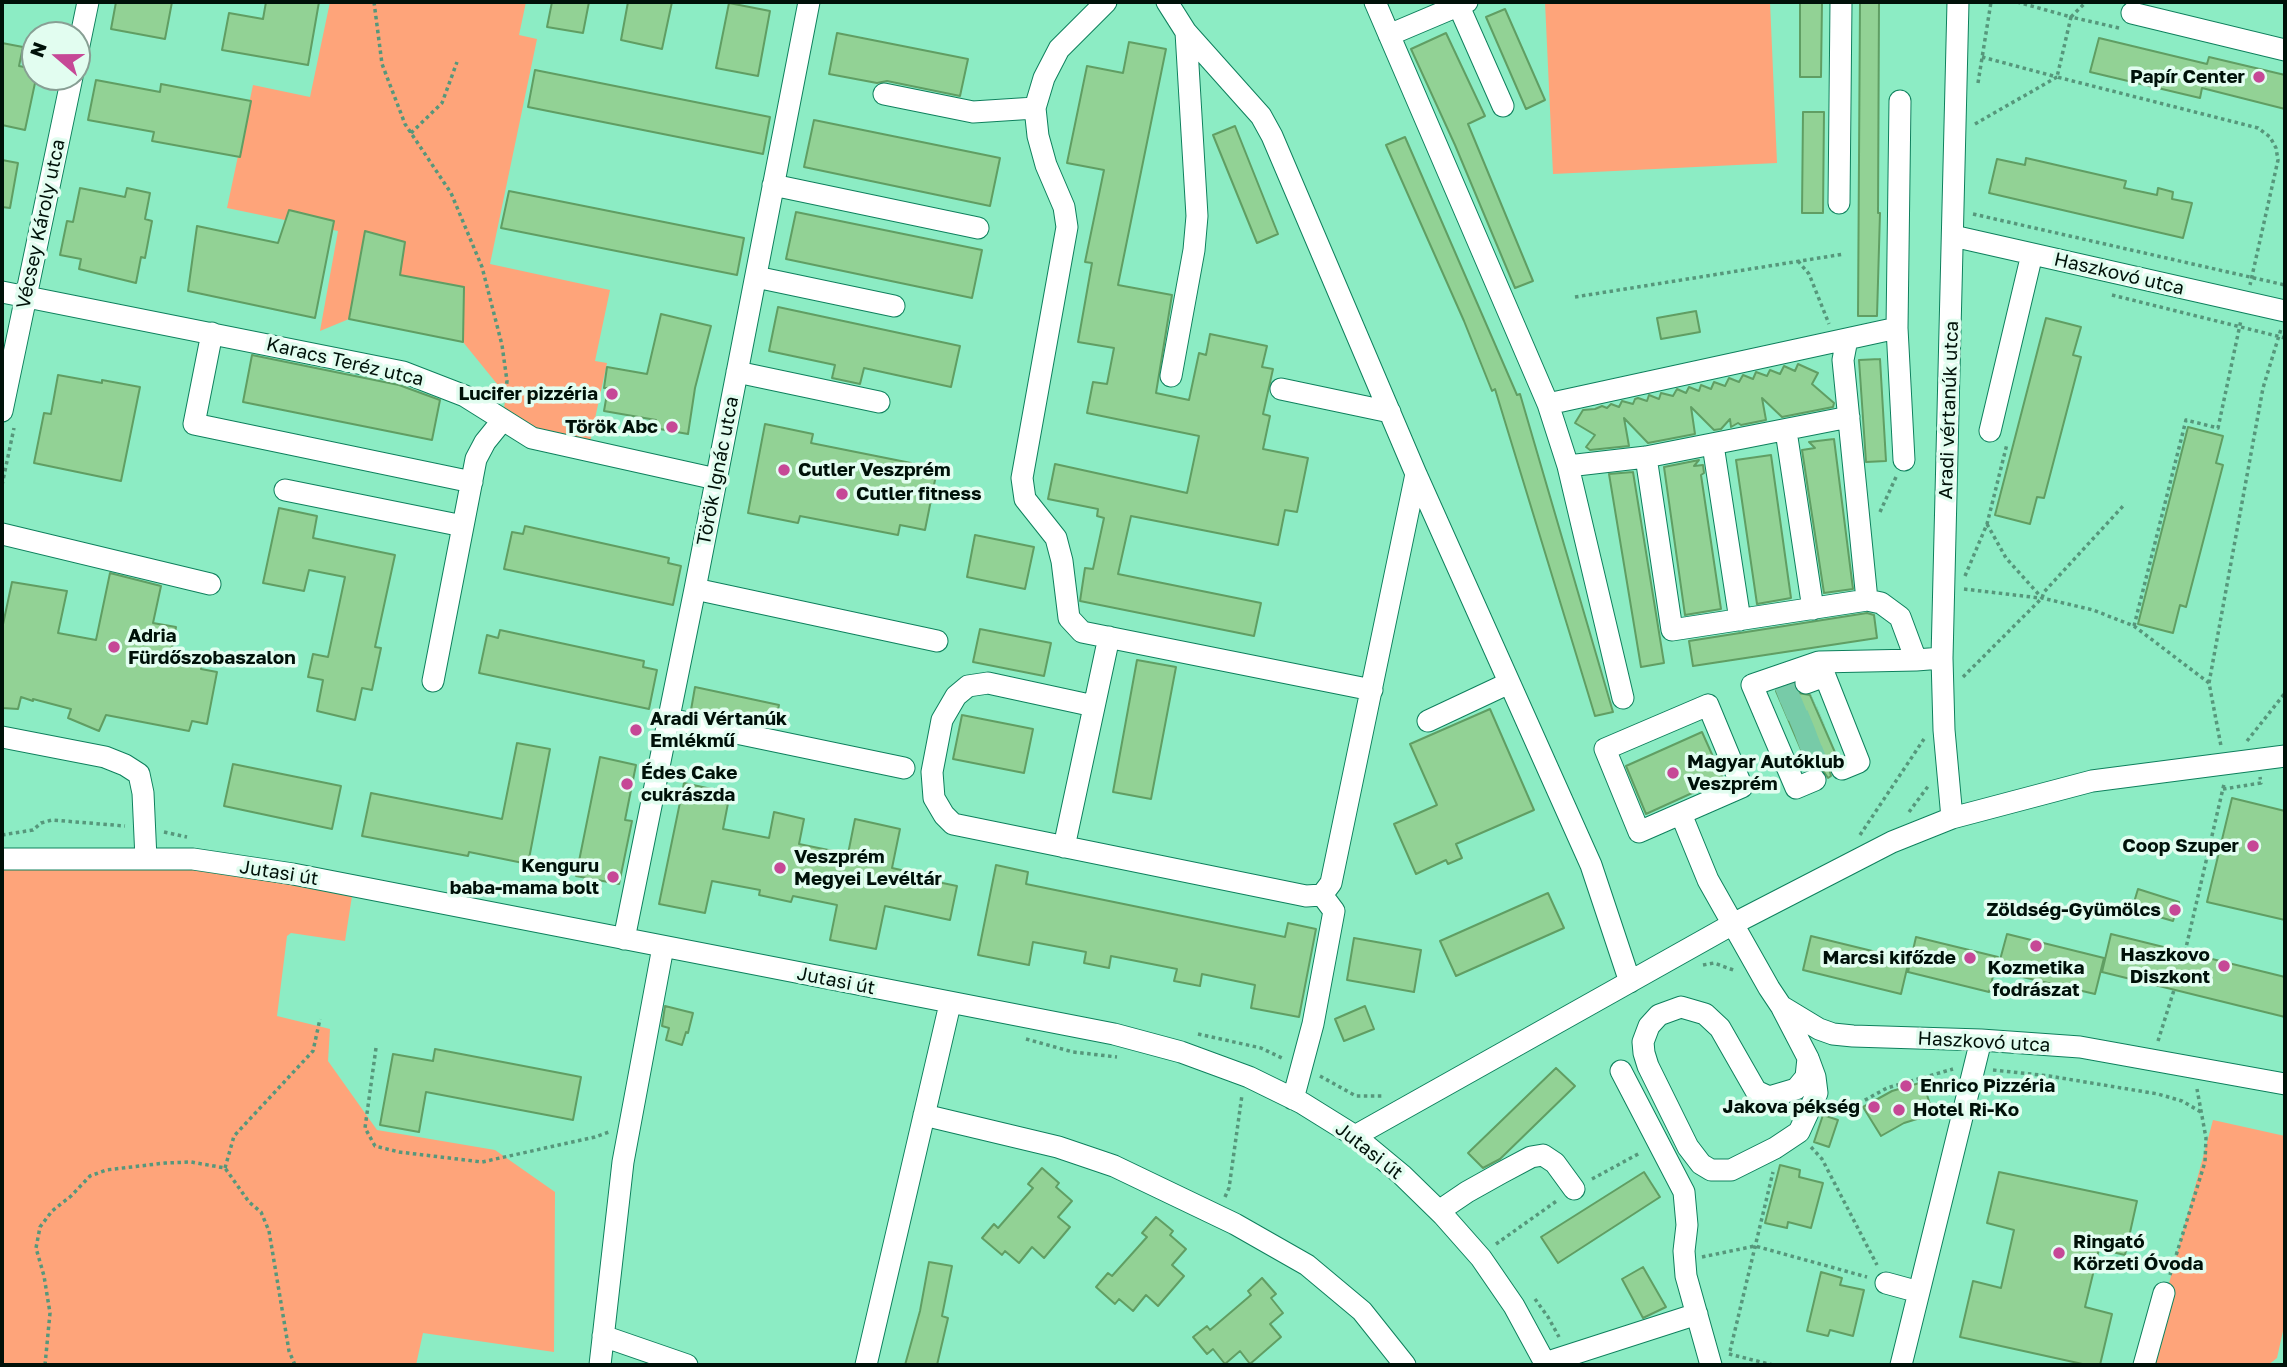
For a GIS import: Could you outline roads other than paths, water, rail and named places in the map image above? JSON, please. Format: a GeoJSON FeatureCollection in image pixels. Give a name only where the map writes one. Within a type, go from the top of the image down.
{"type":"FeatureCollection","features":[{"type":"Feature","properties":{"kind":"street"},"geometry":{"type":"LineString","coordinates":[[84,21],[88,2]]}},
{"type":"Feature","properties":{"kind":"street","name":"Török Ignác utca"},"geometry":{"type":"LineString","coordinates":[[624,939],[809,2]]}},
{"type":"Feature","properties":{"kind":"street"},"geometry":{"type":"LineString","coordinates":[[1105,2],[1059,49],[1044,78],[1035,108],[1038,136],[1046,165],[1064,206],[1067,227],[1022,478],[1025,499],[1056,538],[1062,561],[1069,618],[1082,632],[1372,691]]}},
{"type":"Feature","properties":{"kind":"street"},"geometry":{"type":"LineString","coordinates":[[1167,2],[1186,32],[1261,116],[1272,136],[1416,474],[1591,865],[1630,982]]}},
{"type":"Feature","properties":{"kind":"street"},"geometry":{"type":"LineString","coordinates":[[1375,2],[1548,404],[1568,466],[1623,698]]}},
{"type":"Feature","properties":{"kind":"street"},"geometry":{"type":"LineString","coordinates":[[1839,203],[1841,2]]}},
{"type":"Feature","properties":{"kind":"street","name":"Aradi vértanúk utca"},"geometry":{"type":"LineString","coordinates":[[1952,818],[1942,658],[1958,2]]}},
{"type":"Feature","properties":{"kind":"street"},"geometry":{"type":"LineString","coordinates":[[1389,35],[1461,3],[1503,106]]}},
{"type":"Feature","properties":{"kind":"street"},"geometry":{"type":"LineString","coordinates":[[2132,13],[2169,11],[2285,50]]}},
{"type":"Feature","properties":{"kind":"street"},"geometry":{"type":"LineString","coordinates":[[1171,376],[1194,250],[1197,216],[1186,32]]}},
{"type":"Feature","properties":{"kind":"street","name":"Vécsey Károly utca"},"geometry":{"type":"LineString","coordinates":[[2,411],[69,91]]}},
{"type":"Feature","properties":{"kind":"street"},"geometry":{"type":"LineString","coordinates":[[884,94],[974,113],[1035,108]]}},
{"type":"Feature","properties":{"kind":"street"},"geometry":{"type":"LineString","coordinates":[[1900,101],[1897,328],[1905,460]]}},
{"type":"Feature","properties":{"kind":"street"},"geometry":{"type":"LineString","coordinates":[[773,185],[978,228]]}},
{"type":"Feature","properties":{"kind":"street","name":"Haszkovó utca"},"geometry":{"type":"LineString","coordinates":[[1953,236],[2285,311]]}},
{"type":"Feature","properties":{"kind":"street"},"geometry":{"type":"LineString","coordinates":[[1990,431],[2032,254]]}},
{"type":"Feature","properties":{"kind":"street"},"geometry":{"type":"LineString","coordinates":[[756,277],[894,306]]}},
{"type":"Feature","properties":{"kind":"street","name":"Karacs Teréz utca"},"geometry":{"type":"LineString","coordinates":[[2,292],[403,372],[465,396],[532,438],[716,480]]}},
{"type":"Feature","properties":{"kind":"street"},"geometry":{"type":"LineString","coordinates":[[1548,404],[1897,328]]}},
{"type":"Feature","properties":{"kind":"street"},"geometry":{"type":"LineString","coordinates":[[212,333],[194,424],[472,482]]}},
{"type":"Feature","properties":{"kind":"street"},"geometry":{"type":"LineString","coordinates":[[1847,339],[1843,360],[1867,600]]}},
{"type":"Feature","properties":{"kind":"street"},"geometry":{"type":"LineString","coordinates":[[737,372],[879,402]]}},
{"type":"Feature","properties":{"kind":"street"},"geometry":{"type":"LineString","coordinates":[[1281,389],[1390,412]]}},
{"type":"Feature","properties":{"kind":"street"},"geometry":{"type":"LineString","coordinates":[[1568,466],[1646,457],[1849,417]]}},
{"type":"Feature","properties":{"kind":"street"},"geometry":{"type":"LineString","coordinates":[[433,681],[476,459],[485,442],[502,421]]}},
{"type":"Feature","properties":{"kind":"street"},"geometry":{"type":"LineString","coordinates":[[1786,431],[1813,609]]}},
{"type":"Feature","properties":{"kind":"street"},"geometry":{"type":"LineString","coordinates":[[1713,445],[1740,620]]}},
{"type":"Feature","properties":{"kind":"street"},"geometry":{"type":"LineString","coordinates":[[1646,457],[1672,630],[1867,600],[1881,603],[1900,617],[1916,660]]}},
{"type":"Feature","properties":{"kind":"street"},"geometry":{"type":"LineString","coordinates":[[1094,706],[988,683],[968,686],[956,696],[942,720],[932,772],[934,798],[944,815],[953,824],[1306,896],[1322,895],[1331,883],[1416,474]]}},
{"type":"Feature","properties":{"kind":"street"},"geometry":{"type":"LineString","coordinates":[[285,490],[463,526]]}},
{"type":"Feature","properties":{"kind":"street"},"geometry":{"type":"LineString","coordinates":[[2,534],[210,584]]}},
{"type":"Feature","properties":{"kind":"street"},"geometry":{"type":"LineString","coordinates":[[695,589],[937,641]]}},
{"type":"Feature","properties":{"kind":"street"},"geometry":{"type":"LineString","coordinates":[[1063,847],[1109,637]]}},
{"type":"Feature","properties":{"kind":"street"},"geometry":{"type":"LineString","coordinates":[[1785,736],[1752,685],[1829,714],[1916,660],[1942,658]]}},
{"type":"Feature","properties":{"kind":"street"},"geometry":{"type":"LineString","coordinates":[[1428,721],[1509,683]]}},
{"type":"Feature","properties":{"kind":"street"},"geometry":{"type":"LineString","coordinates":[[1708,705],[1742,787],[1681,814],[1639,832],[1605,750],[1708,705]]}},
{"type":"Feature","properties":{"kind":"street"},"geometry":{"type":"LineString","coordinates":[[669,719],[904,768]]}},
{"type":"Feature","properties":{"kind":"street"},"geometry":{"type":"LineString","coordinates":[[2,737],[105,757],[139,774],[143,793],[146,859]]}},
{"type":"Feature","properties":{"kind":"street"},"geometry":{"type":"LineString","coordinates":[[1355,1136],[1731,925],[1892,842],[1952,818],[2092,781],[2285,756]]}},
{"type":"Feature","properties":{"kind":"street","name":"Haszkovó utca"},"geometry":{"type":"LineString","coordinates":[[1681,814],[1708,880],[1731,925],[1781,1006],[1819,1029],[1833,1034],[2080,1047],[2285,1084]]}},
{"type":"Feature","properties":{"kind":"street","name":"Jutasi út"},"geometry":{"type":"LineString","coordinates":[[2,859],[193,859],[293,874],[1114,1034],[1181,1052],[1249,1077],[1293,1099],[1355,1136],[1402,1175],[1439,1211],[1480,1258],[1514,1306],[1546,1364],[1697,1314]]}},
{"type":"Feature","properties":{"kind":"street"},"geometry":{"type":"LineString","coordinates":[[1293,1099],[1313,1024],[1334,911],[1322,895]]}},
{"type":"Feature","properties":{"kind":"street"},"geometry":{"type":"LineString","coordinates":[[600,1365],[623,1162],[663,947]]}},
{"type":"Feature","properties":{"kind":"street"},"geometry":{"type":"LineString","coordinates":[[866,1365],[950,1004]]}},
{"type":"Feature","properties":{"kind":"street"},"geometry":{"type":"LineString","coordinates":[[1781,1006],[1808,1058],[1815,1077],[1815,1096],[1799,1132],[1731,1170],[1711,1170],[1701,1164],[1688,1147],[1648,1066],[1643,1042],[1649,1026],[1659,1015],[1681,1007],[1705,1014],[1720,1028],[1756,1091],[1769,1097],[1796,1090],[1806,1077],[1808,1058]]}},
{"type":"Feature","properties":{"kind":"street"},"geometry":{"type":"LineString","coordinates":[[1901,1365],[1981,1040]]}},
{"type":"Feature","properties":{"kind":"street"},"geometry":{"type":"LineString","coordinates":[[1621,1071],[1684,1192],[1687,1225],[1684,1251],[1686,1276],[1697,1314],[1717,1361]]}},
{"type":"Feature","properties":{"kind":"street"},"geometry":{"type":"LineString","coordinates":[[924,1115],[1058,1147],[1114,1166],[1217,1215],[1307,1265],[1362,1311],[1405,1365]]}},
{"type":"Feature","properties":{"kind":"street"},"geometry":{"type":"LineString","coordinates":[[1439,1211],[1501,1173],[1531,1157],[1543,1155],[1555,1163],[1574,1189]]}},
{"type":"Feature","properties":{"kind":"street"},"geometry":{"type":"LineString","coordinates":[[1886,1283],[1919,1292]]}},
{"type":"Feature","properties":{"kind":"street"},"geometry":{"type":"LineString","coordinates":[[2144,1365],[2164,1293]]}},
{"type":"Feature","properties":{"kind":"street"},"geometry":{"type":"LineString","coordinates":[[603,1336],[687,1365]]}},
{"type":"Feature","properties":{"kind":"tunnel"},"geometry":{"type":"LineString","coordinates":[[1777,694],[1806,683]]}},
{"type":"Feature","properties":{"kind":"tunnel"},"geometry":{"type":"LineString","coordinates":[[1784,711],[1813,699]]}},
{"type":"Feature","properties":{"kind":"tunnel"},"geometry":{"type":"LineString","coordinates":[[1792,728],[1821,716]]}},
{"type":"Feature","properties":{"kind":"tunnel"},"geometry":{"type":"LineString","coordinates":[[1799,746],[1828,735]]}},
{"type":"Feature","properties":{"kind":"tunnel"},"geometry":{"type":"LineString","coordinates":[[1806,763],[1834,752]]}},
{"type":"Feature","properties":{"kind":"place","name":"Papír Center"},"geometry":{"type":"Point","coordinates":[2259,77]}},
{"type":"Feature","properties":{"kind":"place","name":"Lucifer pizzéria"},"geometry":{"type":"Point","coordinates":[612,394]}},
{"type":"Feature","properties":{"kind":"place","name":"Török Abc"},"geometry":{"type":"Point","coordinates":[672,427]}},
{"type":"Feature","properties":{"kind":"place","name":"Cutler Veszprém"},"geometry":{"type":"Point","coordinates":[784,470]}},
{"type":"Feature","properties":{"kind":"place","name":"Cutler fitness"},"geometry":{"type":"Point","coordinates":[842,494]}},
{"type":"Feature","properties":{"kind":"place","name":"Adria Fürdőszobaszalon"},"geometry":{"type":"Point","coordinates":[114,647]}},
{"type":"Feature","properties":{"kind":"place","name":"Aradi Vértanúk Emlékmű"},"geometry":{"type":"Point","coordinates":[636,730]}},
{"type":"Feature","properties":{"kind":"place","name":"Magyar Autóklub Veszprém"},"geometry":{"type":"Point","coordinates":[1673,773]}},
{"type":"Feature","properties":{"kind":"place","name":"Édes Cake cukrászda"},"geometry":{"type":"Point","coordinates":[627,784]}},
{"type":"Feature","properties":{"kind":"place","name":"Coop Szuper"},"geometry":{"type":"Point","coordinates":[2253,846]}},
{"type":"Feature","properties":{"kind":"place","name":"Veszprém Megyei Levéltár"},"geometry":{"type":"Point","coordinates":[780,868]}},
{"type":"Feature","properties":{"kind":"place","name":"Kenguru baba-mama bolt"},"geometry":{"type":"Point","coordinates":[613,877]}},
{"type":"Feature","properties":{"kind":"place","name":"Zöldség-Gyümölcs"},"geometry":{"type":"Point","coordinates":[2175,910]}},
{"type":"Feature","properties":{"kind":"place","name":"Kozmetika fodrászat"},"geometry":{"type":"Point","coordinates":[2036,946]}},
{"type":"Feature","properties":{"kind":"place","name":"Marcsi kifőzde"},"geometry":{"type":"Point","coordinates":[1970,958]}},
{"type":"Feature","properties":{"kind":"place","name":"Haszkovo Diszkont"},"geometry":{"type":"Point","coordinates":[2224,966]}},
{"type":"Feature","properties":{"kind":"place","name":"Enrico Pizzéria"},"geometry":{"type":"Point","coordinates":[1906,1086]}},
{"type":"Feature","properties":{"kind":"place","name":"Jakova pékség"},"geometry":{"type":"Point","coordinates":[1874,1107]}},
{"type":"Feature","properties":{"kind":"place","name":"Hotel Ri-Ko"},"geometry":{"type":"Point","coordinates":[1899,1110]}},
{"type":"Feature","properties":{"kind":"place","name":"Ringató Körzeti Óvoda"},"geometry":{"type":"Point","coordinates":[2059,1253]}}]}
